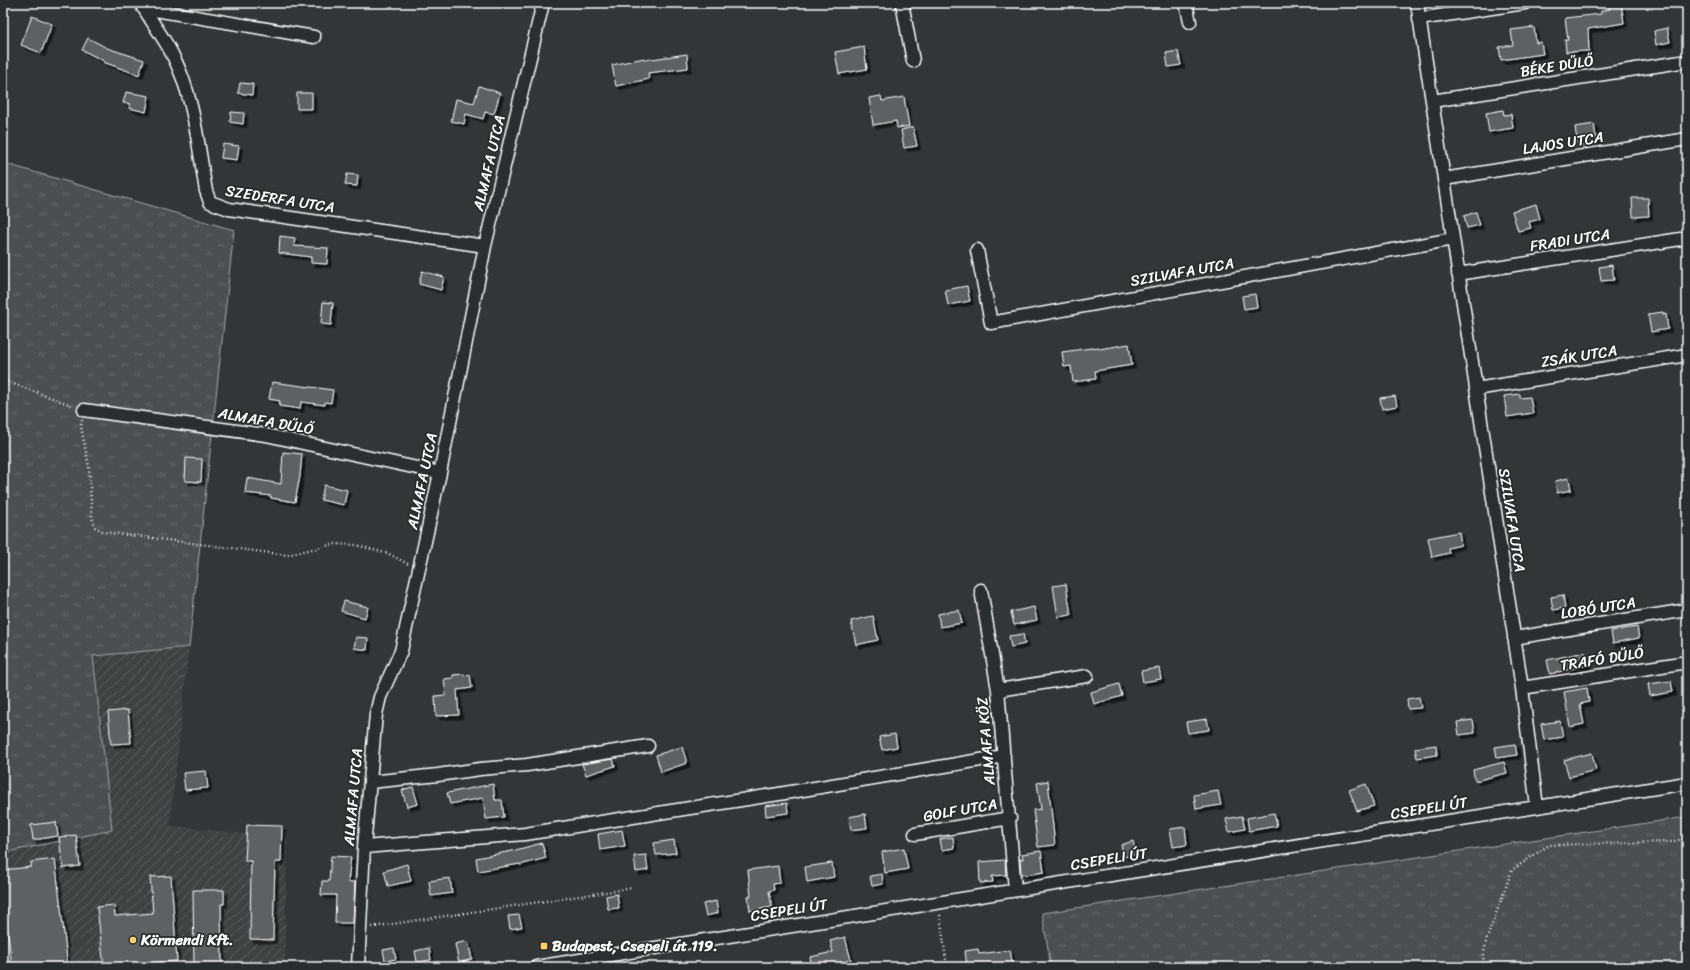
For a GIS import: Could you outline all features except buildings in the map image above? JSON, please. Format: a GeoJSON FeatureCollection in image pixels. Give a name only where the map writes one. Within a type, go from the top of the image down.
{"type":"FeatureCollection","features":[{"type":"Feature","properties":{"kind":"street","name":"ALMAFA UTCA"},"geometry":{"type":"LineString","coordinates":[[358,967],[364,847],[376,714],[380,697],[401,651],[440,474],[485,246],[543,3]]}},
{"type":"Feature","properties":{"kind":"street"},"geometry":{"type":"LineString","coordinates":[[902,3],[913,61]]}},
{"type":"Feature","properties":{"kind":"street"},"geometry":{"type":"LineString","coordinates":[[1186,3],[1190,22]]}},
{"type":"Feature","properties":{"kind":"street","name":"SZILVAFA UTCA"},"geometry":{"type":"LineString","coordinates":[[1417,3],[1522,688],[1537,807]]}},
{"type":"Feature","properties":{"kind":"street"},"geometry":{"type":"LineString","coordinates":[[1419,20],[1525,3]]}},
{"type":"Feature","properties":{"kind":"street","name":"SZEDERFA UTCA"},"geometry":{"type":"LineString","coordinates":[[142,5],[172,53],[182,77],[191,104],[206,191],[210,202],[229,209],[485,246]]}},
{"type":"Feature","properties":{"kind":"street"},"geometry":{"type":"LineString","coordinates":[[142,5],[314,37]]}},
{"type":"Feature","properties":{"kind":"street","name":"BÉKE DŰLŐ"},"geometry":{"type":"LineString","coordinates":[[1432,101],[1687,61]]}},
{"type":"Feature","properties":{"kind":"street","name":"LAJOS UTCA"},"geometry":{"type":"LineString","coordinates":[[1444,179],[1687,139]]}},
{"type":"Feature","properties":{"kind":"street","name":"FRADI UTCA"},"geometry":{"type":"LineString","coordinates":[[1458,274],[1687,238]]}},
{"type":"Feature","properties":{"kind":"street","name":"SZILVAFA UTCA"},"geometry":{"type":"LineString","coordinates":[[978,250],[991,323],[1453,239]]}},
{"type":"Feature","properties":{"kind":"street","name":"ZSÁK UTCA"},"geometry":{"type":"LineString","coordinates":[[1476,390],[1687,355]]}},
{"type":"Feature","properties":{"kind":"street","name":"ALMAFA DŰLŐ"},"geometry":{"type":"LineString","coordinates":[[84,410],[266,435],[440,474]]}},
{"type":"Feature","properties":{"kind":"street","name":"ALMAFA KÖZ"},"geometry":{"type":"LineString","coordinates":[[981,590],[998,690],[1015,890]]}},
{"type":"Feature","properties":{"kind":"street","name":"LOBÓ UTCA"},"geometry":{"type":"LineString","coordinates":[[1514,638],[1687,610]]}},
{"type":"Feature","properties":{"kind":"street","name":"TRAFÓ DŰLŐ"},"geometry":{"type":"LineString","coordinates":[[1522,688],[1687,662]]}},
{"type":"Feature","properties":{"kind":"street"},"geometry":{"type":"LineString","coordinates":[[998,690],[1087,676]]}},
{"type":"Feature","properties":{"kind":"street"},"geometry":{"type":"LineString","coordinates":[[370,782],[527,765],[648,746]]}},
{"type":"Feature","properties":{"kind":"street"},"geometry":{"type":"LineString","coordinates":[[364,847],[525,834],[779,794],[1004,756]]}},
{"type":"Feature","properties":{"kind":"street","name":"CSEPELI ÚT"},"geometry":{"type":"LineString","coordinates":[[536,967],[1687,783]]}},
{"type":"Feature","properties":{"kind":"street","name":"GOLF UTCA"},"geometry":{"type":"LineString","coordinates":[[915,834],[1010,818]]}},
{"type":"Feature","properties":{"kind":"path"},"geometry":{"type":"LineString","coordinates":[[3,380],[84,410],[81,427],[89,467],[92,517],[95,527],[104,532],[287,555],[334,544],[356,545],[389,554],[420,569]]}},
{"type":"Feature","properties":{"kind":"path"},"geometry":{"type":"LineString","coordinates":[[1482,967],[1486,941],[1512,870],[1549,845],[1670,842],[1687,838]]}},
{"type":"Feature","properties":{"kind":"path"},"geometry":{"type":"LineString","coordinates":[[360,929],[633,888]]}},
{"type":"Feature","properties":{"kind":"path"},"geometry":{"type":"LineString","coordinates":[[938,902],[947,967]]}},
{"type":"Feature","properties":{"kind":"shaded area"},"geometry":{"type":"Polygon","coordinates":[[[189,647],[170,825],[287,839],[285,967],[4,967],[3,853],[112,830],[93,656],[189,647]]]}},
{"type":"Feature","properties":{"kind":"green space"},"geometry":{"type":"Polygon","coordinates":[[[3,163],[234,230],[189,647],[93,656],[112,830],[3,853],[3,163]]]}},
{"type":"Feature","properties":{"kind":"green space"},"geometry":{"type":"Polygon","coordinates":[[[1687,817],[1687,967],[1051,967],[1042,913],[1687,817]]]}},
{"type":"Feature","properties":{"kind":"place","name":"Körmendi Kft."},"geometry":{"type":"Point","coordinates":[133,940]}},
{"type":"Feature","properties":{"kind":"place","name":"Budapest, Csepeli út 119."},"geometry":{"type":"Point","coordinates":[544,946]}}]}
